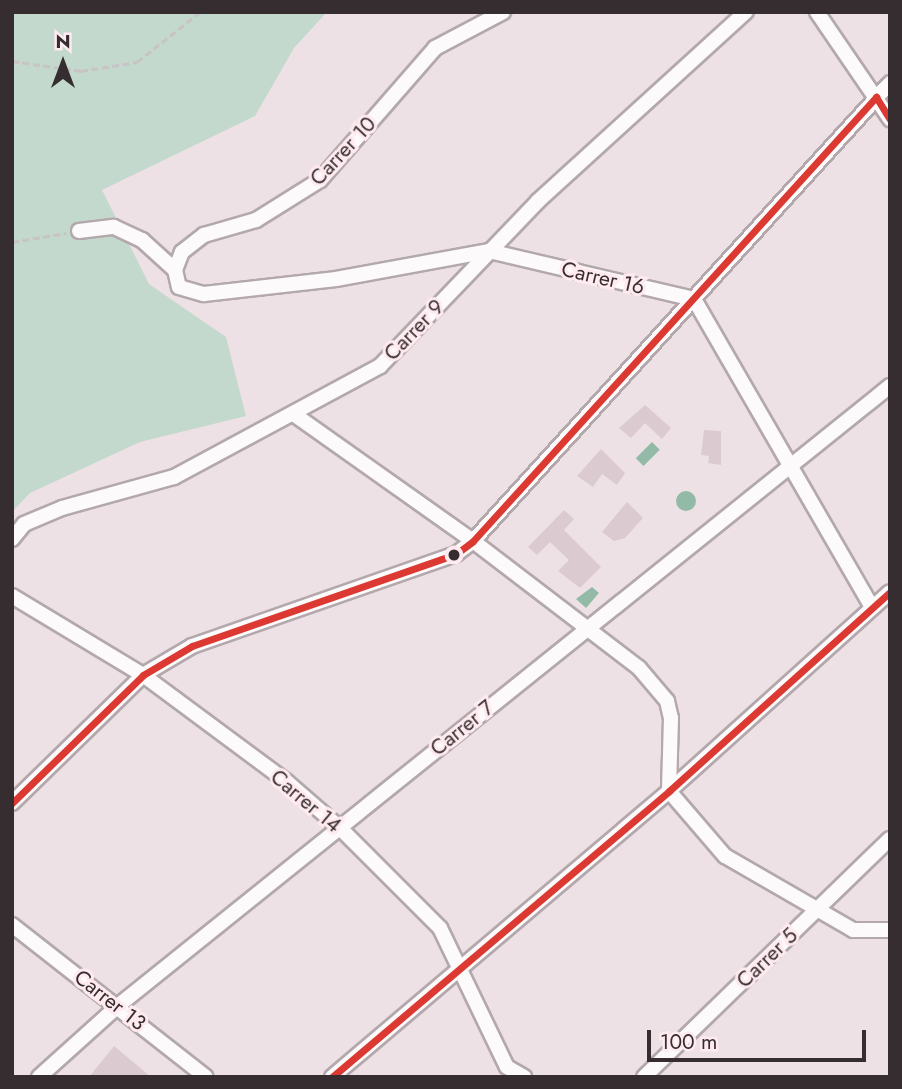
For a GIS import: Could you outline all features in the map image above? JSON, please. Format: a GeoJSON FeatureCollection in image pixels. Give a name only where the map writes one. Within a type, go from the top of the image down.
{"type":"FeatureCollection","features":[{"type":"Feature","properties":{"kind":"street","name":"Carrer 10"},"geometry":{"type":"LineString","coordinates":[[175,270],[182,252],[204,235],[256,220],[320,180],[435,48],[503,12]]}},
{"type":"Feature","properties":{"kind":"street","name":"Carrer 9"},"geometry":{"type":"LineString","coordinates":[[12,538],[24,524],[36,519],[174,477],[295,415],[380,366],[489,251],[746,12]]}},
{"type":"Feature","properties":{"kind":"street"},"geometry":{"type":"LineString","coordinates":[[817,12],[890,118]]}},
{"type":"Feature","properties":{"kind":"street"},"geometry":{"type":"LineString","coordinates":[[12,803],[143,675],[192,646],[456,554],[474,541],[890,83]]}},
{"type":"Feature","properties":{"kind":"street"},"geometry":{"type":"LineString","coordinates":[[79,230],[114,227],[142,240],[175,270]]}},
{"type":"Feature","properties":{"kind":"street","name":"Carrer 16"},"geometry":{"type":"LineString","coordinates":[[175,270],[179,287],[204,295],[337,279],[489,251],[694,299]]}},
{"type":"Feature","properties":{"kind":"street"},"geometry":{"type":"LineString","coordinates":[[694,299],[788,466],[872,607]]}},
{"type":"Feature","properties":{"kind":"street","name":"Carrer 7"},"geometry":{"type":"LineString","coordinates":[[39,1077],[119,1005],[890,386]]}},
{"type":"Feature","properties":{"kind":"street"},"geometry":{"type":"LineString","coordinates":[[295,415],[474,541],[639,668],[667,701],[671,718],[669,791],[725,856],[853,930],[890,930]]}},
{"type":"Feature","properties":{"kind":"street"},"geometry":{"type":"LineString","coordinates":[[332,1077],[669,791],[890,592]]}},
{"type":"Feature","properties":{"kind":"street","name":"Carrer 14"},"geometry":{"type":"LineString","coordinates":[[12,596],[143,675],[286,782],[339,827],[440,928],[507,1067],[524,1077]]}},
{"type":"Feature","properties":{"kind":"street","name":"Carrer 5"},"geometry":{"type":"LineString","coordinates":[[644,1077],[890,839]]}},
{"type":"Feature","properties":{"kind":"street","name":"Carrer 13"},"geometry":{"type":"LineString","coordinates":[[12,925],[119,1005],[206,1077]]}},
{"type":"Feature","properties":{"kind":"path"},"geometry":{"type":"LineString","coordinates":[[12,61],[81,71],[136,62],[200,12]]}},
{"type":"Feature","properties":{"kind":"path"},"geometry":{"type":"LineString","coordinates":[[12,242],[79,230]]}},
{"type":"Feature","properties":{"kind":"shaded area"},"geometry":{"type":"Polygon","coordinates":[[[12,12],[327,12],[294,48],[255,116],[102,190],[149,284],[226,337],[246,416],[140,442],[30,493],[12,512],[12,12]]]}},
{"type":"Feature","properties":{"kind":"shaded area"},"geometry":{"type":"Polygon","coordinates":[[[652,442],[660,450],[644,466],[636,458],[652,442]]]}},
{"type":"Feature","properties":{"kind":"shaded area"},"geometry":{"type":"Polygon","coordinates":[[[686,491],[693,494],[696,501],[693,508],[686,511],[679,508],[676,501],[679,494],[686,491]]]}},
{"type":"Feature","properties":{"kind":"shaded area"},"geometry":{"type":"Polygon","coordinates":[[[592,587],[599,593],[586,608],[576,599],[592,587]]]}},
{"type":"Feature","properties":{"kind":"building"},"geometry":{"type":"Polygon","coordinates":[[[645,405],[671,428],[662,439],[645,423],[631,438],[619,428],[645,405]]]}},
{"type":"Feature","properties":{"kind":"building"},"geometry":{"type":"Polygon","coordinates":[[[704,430],[721,431],[721,465],[708,463],[709,456],[701,455],[704,430]]]}},
{"type":"Feature","properties":{"kind":"building"},"geometry":{"type":"Polygon","coordinates":[[[601,449],[625,473],[617,485],[602,474],[593,487],[577,476],[601,449]]]}},
{"type":"Feature","properties":{"kind":"building"},"geometry":{"type":"Polygon","coordinates":[[[627,502],[643,518],[625,538],[614,541],[602,532],[627,502]]]}},
{"type":"Feature","properties":{"kind":"building"},"geometry":{"type":"Polygon","coordinates":[[[564,510],[574,519],[564,530],[601,567],[580,588],[558,571],[569,560],[550,542],[537,555],[528,547],[564,510]]]}},
{"type":"Feature","properties":{"kind":"building"},"geometry":{"type":"Polygon","coordinates":[[[114,1046],[151,1077],[89,1077],[114,1046]]]}},
{"type":"Feature","properties":{"kind":"transit line"},"geometry":{"type":"LineString","coordinates":[[12,803],[143,675],[192,646],[456,554],[473,541],[876,97],[890,119]]}},
{"type":"Feature","properties":{"kind":"transit line"},"geometry":{"type":"LineString","coordinates":[[332,1077],[669,791],[890,592]]}}]}
